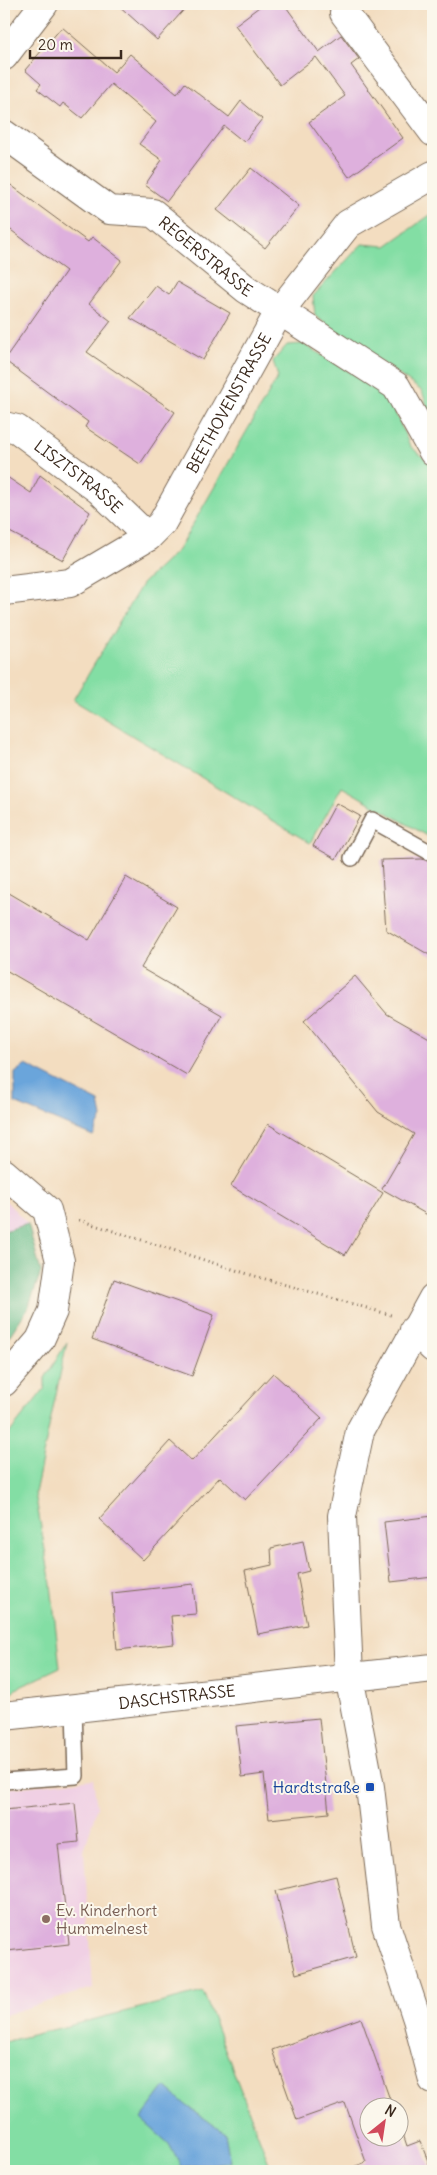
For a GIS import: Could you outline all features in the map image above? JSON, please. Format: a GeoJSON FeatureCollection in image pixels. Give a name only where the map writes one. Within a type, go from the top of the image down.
{"type":"FeatureCollection","features":[{"type":"Feature","properties":{"kind":"street"},"geometry":{"type":"LineString","coordinates":[[4,56],[44,4]]}},
{"type":"Feature","properties":{"kind":"street"},"geometry":{"type":"LineString","coordinates":[[346,4],[344,13],[433,132]]}},
{"type":"Feature","properties":{"kind":"street","name":"REGERSTRASSE"},"geometry":{"type":"LineString","coordinates":[[4,134],[109,210],[153,213],[246,289],[396,386],[433,452]]}},
{"type":"Feature","properties":{"kind":"street","name":"BEETHOVENSTRASSE"},"geometry":{"type":"LineString","coordinates":[[4,591],[70,584],[148,537],[162,523],[279,312],[348,224],[433,175]]}},
{"type":"Feature","properties":{"kind":"street","name":"LISZTSTRASSE"},"geometry":{"type":"LineString","coordinates":[[4,426],[17,429],[99,490],[148,537]]}},
{"type":"Feature","properties":{"kind":"street"},"geometry":{"type":"LineString","coordinates":[[4,1173],[47,1210],[60,1261],[53,1311],[40,1340],[4,1382]]}},
{"type":"Feature","properties":{"kind":"street"},"geometry":{"type":"LineString","coordinates":[[433,1298],[424,1339],[360,1431],[342,1516],[349,1676],[370,1787],[386,1925],[417,2019],[433,2080]]}},
{"type":"Feature","properties":{"kind":"street","name":"DASCHSTRASSE"},"geometry":{"type":"LineString","coordinates":[[4,1716],[433,1668]]}},
{"type":"Feature","properties":{"kind":"lane"},"geometry":{"type":"LineString","coordinates":[[352,858],[372,820],[433,854]]}},
{"type":"Feature","properties":{"kind":"lane"},"geometry":{"type":"LineString","coordinates":[[4,1781],[76,1776],[74,1708]]}},
{"type":"Feature","properties":{"kind":"path"},"geometry":{"type":"LineString","coordinates":[[47,1210],[248,1274],[396,1316],[424,1339]]}},
{"type":"Feature","properties":{"kind":"shaded area"},"geometry":{"type":"Polygon","coordinates":[[[4,1199],[28,1224],[4,1231],[4,1199]]]}},
{"type":"Feature","properties":{"kind":"shaded area","name":"Ev. Kinderhort Hummelnest"},"geometry":{"type":"Polygon","coordinates":[[[93,1779],[97,1807],[84,1851],[93,1988],[4,2015],[4,1789],[93,1779]]]}},
{"type":"Feature","properties":{"kind":"green space"},"geometry":{"type":"Polygon","coordinates":[[[433,213],[433,424],[422,391],[315,316],[313,296],[362,244],[386,246],[433,213]]]}},
{"type":"Feature","properties":{"kind":"green space"},"geometry":{"type":"Polygon","coordinates":[[[303,344],[387,394],[410,446],[433,465],[433,839],[342,787],[310,843],[73,700],[142,584],[178,550],[278,377],[273,361],[287,345],[303,344]]]}},
{"type":"Feature","properties":{"kind":"green space"},"geometry":{"type":"Polygon","coordinates":[[[28,1224],[41,1272],[28,1308],[4,1344],[4,1231],[28,1224]]]}},
{"type":"Feature","properties":{"kind":"green space"},"geometry":{"type":"Polygon","coordinates":[[[67,1342],[35,1493],[51,1584],[60,1668],[14,1690],[4,1699],[4,1440],[45,1388],[45,1378],[67,1342]]]}},
{"type":"Feature","properties":{"kind":"green space"},"geometry":{"type":"Polygon","coordinates":[[[203,1992],[272,2171],[4,2171],[4,2042],[203,1992]]]}},
{"type":"Feature","properties":{"kind":"water"},"geometry":{"type":"Polygon","coordinates":[[[26,1065],[99,1102],[102,1117],[93,1136],[15,1103],[15,1073],[26,1065]]]}},
{"type":"Feature","properties":{"kind":"water"},"geometry":{"type":"Polygon","coordinates":[[[165,2087],[186,2105],[225,2133],[230,2162],[181,2167],[169,2144],[141,2119],[165,2087]]]}},
{"type":"Feature","properties":{"kind":"building"},"geometry":{"type":"Polygon","coordinates":[[[117,4],[189,4],[157,40],[117,4]]]}},
{"type":"Feature","properties":{"kind":"building"},"geometry":{"type":"Polygon","coordinates":[[[263,4],[284,4],[319,52],[341,35],[359,59],[351,65],[403,138],[349,177],[309,122],[345,96],[316,57],[280,85],[235,25],[263,4]]]}},
{"type":"Feature","properties":{"kind":"building"},"geometry":{"type":"Polygon","coordinates":[[[62,27],[114,72],[130,54],[177,94],[185,83],[229,117],[241,101],[262,119],[244,142],[224,126],[167,201],[145,185],[162,160],[139,144],[156,122],[111,84],[82,118],[63,103],[60,107],[37,89],[41,84],[25,70],[62,27]]]}},
{"type":"Feature","properties":{"kind":"building"},"geometry":{"type":"Polygon","coordinates":[[[251,168],[299,206],[265,248],[217,210],[251,168]]]}},
{"type":"Feature","properties":{"kind":"building"},"geometry":{"type":"Polygon","coordinates":[[[4,180],[88,242],[92,237],[122,260],[89,304],[111,321],[87,352],[175,412],[140,464],[85,427],[88,422],[4,360],[66,271],[4,225],[4,180]]]}},
{"type":"Feature","properties":{"kind":"building"},"geometry":{"type":"Polygon","coordinates":[[[177,282],[230,313],[203,360],[130,318],[156,286],[169,295],[177,282]]]}},
{"type":"Feature","properties":{"kind":"building"},"geometry":{"type":"Polygon","coordinates":[[[4,475],[31,493],[40,475],[90,512],[63,560],[4,529],[4,475]]]}},
{"type":"Feature","properties":{"kind":"building"},"geometry":{"type":"Polygon","coordinates":[[[336,803],[360,816],[336,859],[313,846],[336,803]]]}},
{"type":"Feature","properties":{"kind":"building"},"geometry":{"type":"Polygon","coordinates":[[[422,859],[433,863],[433,957],[386,930],[381,860],[422,859]]]}},
{"type":"Feature","properties":{"kind":"building"},"geometry":{"type":"Polygon","coordinates":[[[126,877],[177,907],[141,968],[222,1015],[187,1075],[4,969],[4,890],[89,940],[126,877]]]}},
{"type":"Feature","properties":{"kind":"building"},"geometry":{"type":"Polygon","coordinates":[[[355,976],[387,1014],[433,1040],[433,1218],[382,1189],[414,1134],[378,1112],[304,1021],[355,976]]]}},
{"type":"Feature","properties":{"kind":"building"},"geometry":{"type":"Polygon","coordinates":[[[268,1124],[383,1193],[345,1255],[231,1186],[268,1124]]]}},
{"type":"Feature","properties":{"kind":"building"},"geometry":{"type":"Polygon","coordinates":[[[114,1279],[214,1315],[192,1376],[92,1339],[114,1279]]]}},
{"type":"Feature","properties":{"kind":"building"},"geometry":{"type":"Polygon","coordinates":[[[273,1373],[322,1418],[245,1500],[220,1477],[143,1560],[99,1519],[170,1441],[192,1461],[273,1373]]]}},
{"type":"Feature","properties":{"kind":"building"},"geometry":{"type":"Polygon","coordinates":[[[433,1516],[433,1577],[391,1582],[384,1522],[433,1516]]]}},
{"type":"Feature","properties":{"kind":"building"},"geometry":{"type":"Polygon","coordinates":[[[303,1541],[309,1571],[297,1574],[307,1625],[258,1634],[245,1571],[272,1565],[271,1548],[303,1541]]]}},
{"type":"Feature","properties":{"kind":"building"},"geometry":{"type":"Polygon","coordinates":[[[193,1584],[196,1614],[171,1616],[174,1644],[117,1650],[112,1593],[193,1584]]]}},
{"type":"Feature","properties":{"kind":"building"},"geometry":{"type":"Polygon","coordinates":[[[319,1718],[329,1813],[269,1819],[264,1774],[242,1777],[236,1726],[319,1718]]]}},
{"type":"Feature","properties":{"kind":"building"},"geometry":{"type":"Polygon","coordinates":[[[75,1803],[79,1842],[58,1844],[69,1944],[7,1951],[4,1915],[4,1810],[75,1803]]]}},
{"type":"Feature","properties":{"kind":"building"},"geometry":{"type":"Polygon","coordinates":[[[336,1876],[356,1957],[296,1974],[276,1891],[336,1876]]]}},
{"type":"Feature","properties":{"kind":"building"},"geometry":{"type":"Polygon","coordinates":[[[361,2018],[389,2098],[360,2098],[360,2145],[345,2103],[297,2120],[272,2050],[361,2018]]]}},
{"type":"Feature","properties":{"kind":"building"},"geometry":{"type":"Polygon","coordinates":[[[420,2141],[432,2171],[348,2171],[348,2169],[366,2162],[361,2148],[410,2148],[410,2145],[420,2141]]]}},
{"type":"Feature","properties":{"kind":"place","name":"Hardtstraße"},"geometry":{"type":"Point","coordinates":[370,1787]}},
{"type":"Feature","properties":{"kind":"place","name":"Ev. Kinderhort Hummelnest"},"geometry":{"type":"Point","coordinates":[46,1919]}}]}
